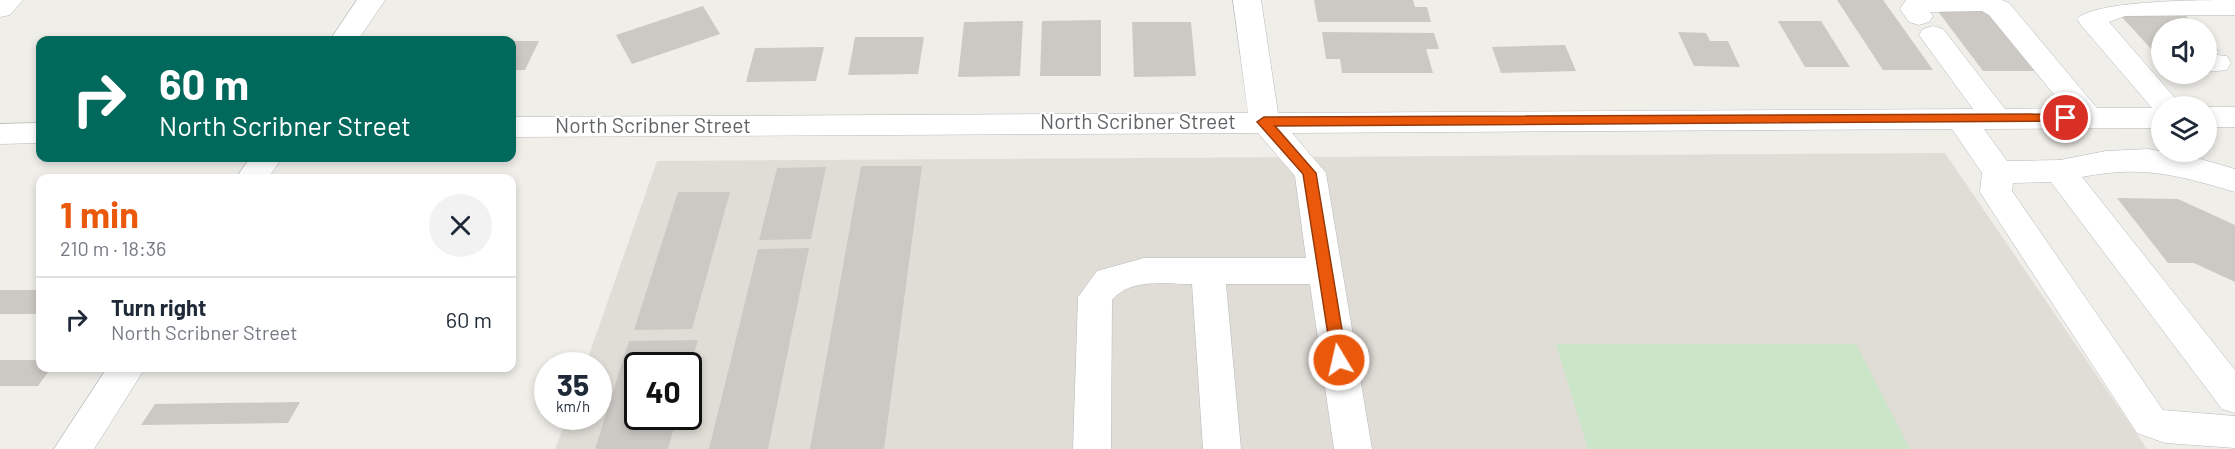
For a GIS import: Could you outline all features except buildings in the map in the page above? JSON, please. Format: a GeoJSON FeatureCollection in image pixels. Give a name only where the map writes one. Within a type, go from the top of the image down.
{"type":"FeatureCollection","features":[{"type":"Feature","properties":{"kind":"street"},"geometry":{"type":"LineString","coordinates":[[0,9],[9,0]]}},
{"type":"Feature","properties":{"kind":"street"},"geometry":{"type":"LineString","coordinates":[[347,36],[371,0]]}},
{"type":"Feature","properties":{"kind":"street"},"geometry":{"type":"LineString","coordinates":[[1247,0],[1264,122],[1310,173],[1353,449]]}},
{"type":"Feature","properties":{"kind":"street"},"geometry":{"type":"LineString","coordinates":[[1996,118],[1914,9],[1917,4],[1986,3],[1999,9],[2089,118]]}},
{"type":"Feature","properties":{"kind":"street"},"geometry":{"type":"LineString","coordinates":[[2159,96],[2091,19],[2122,8],[2235,7]]}},
{"type":"Feature","properties":{"kind":"street"},"geometry":{"type":"LineString","coordinates":[[2131,64],[2151,64]]}},
{"type":"Feature","properties":{"kind":"street"},"geometry":{"type":"LineString","coordinates":[[2217,117],[2235,117]]}},
{"type":"Feature","properties":{"kind":"street"},"geometry":{"type":"LineString","coordinates":[[1960,118],[1998,172],[1996,192],[2150,422],[2165,427],[2235,432]]}},
{"type":"Feature","properties":{"kind":"street","name":"North Scribner Street"},"geometry":{"type":"LineString","coordinates":[[516,127],[2151,118]]}},
{"type":"Feature","properties":{"kind":"street"},"geometry":{"type":"LineString","coordinates":[[0,134],[36,133]]}},
{"type":"Feature","properties":{"kind":"street"},"geometry":{"type":"LineString","coordinates":[[1998,172],[2060,171],[2091,162],[2109,161],[2180,162],[2235,180]]}},
{"type":"Feature","properties":{"kind":"street"},"geometry":{"type":"LineString","coordinates":[[2060,171],[2235,398]]}},
{"type":"Feature","properties":{"kind":"street"},"geometry":{"type":"LineString","coordinates":[[1092,449],[1095,297],[1109,280],[1144,271],[1325,271]]}},
{"type":"Feature","properties":{"kind":"street"},"geometry":{"type":"LineString","coordinates":[[1208,271],[1222,449]]}},
{"type":"Feature","properties":{"kind":"street"},"geometry":{"type":"LineString","coordinates":[[73,449],[124,372]]}},
{"type":"Feature","properties":{"kind":"shaded area"},"geometry":{"type":"Polygon","coordinates":[[[1945,153],[2147,449],[555,449],[562,430],[612,430],[612,352],[590,352],[657,161],[1945,153]]]}},
{"type":"Feature","properties":{"kind":"green space"},"geometry":{"type":"Polygon","coordinates":[[[1556,344],[1856,344],[1910,449],[1588,449],[1556,344]]]}},
{"type":"Feature","properties":{"kind":"route"},"geometry":{"type":"LineString","coordinates":[[1339,360],[1310,173],[1264,122],[2066,118]]}}]}
